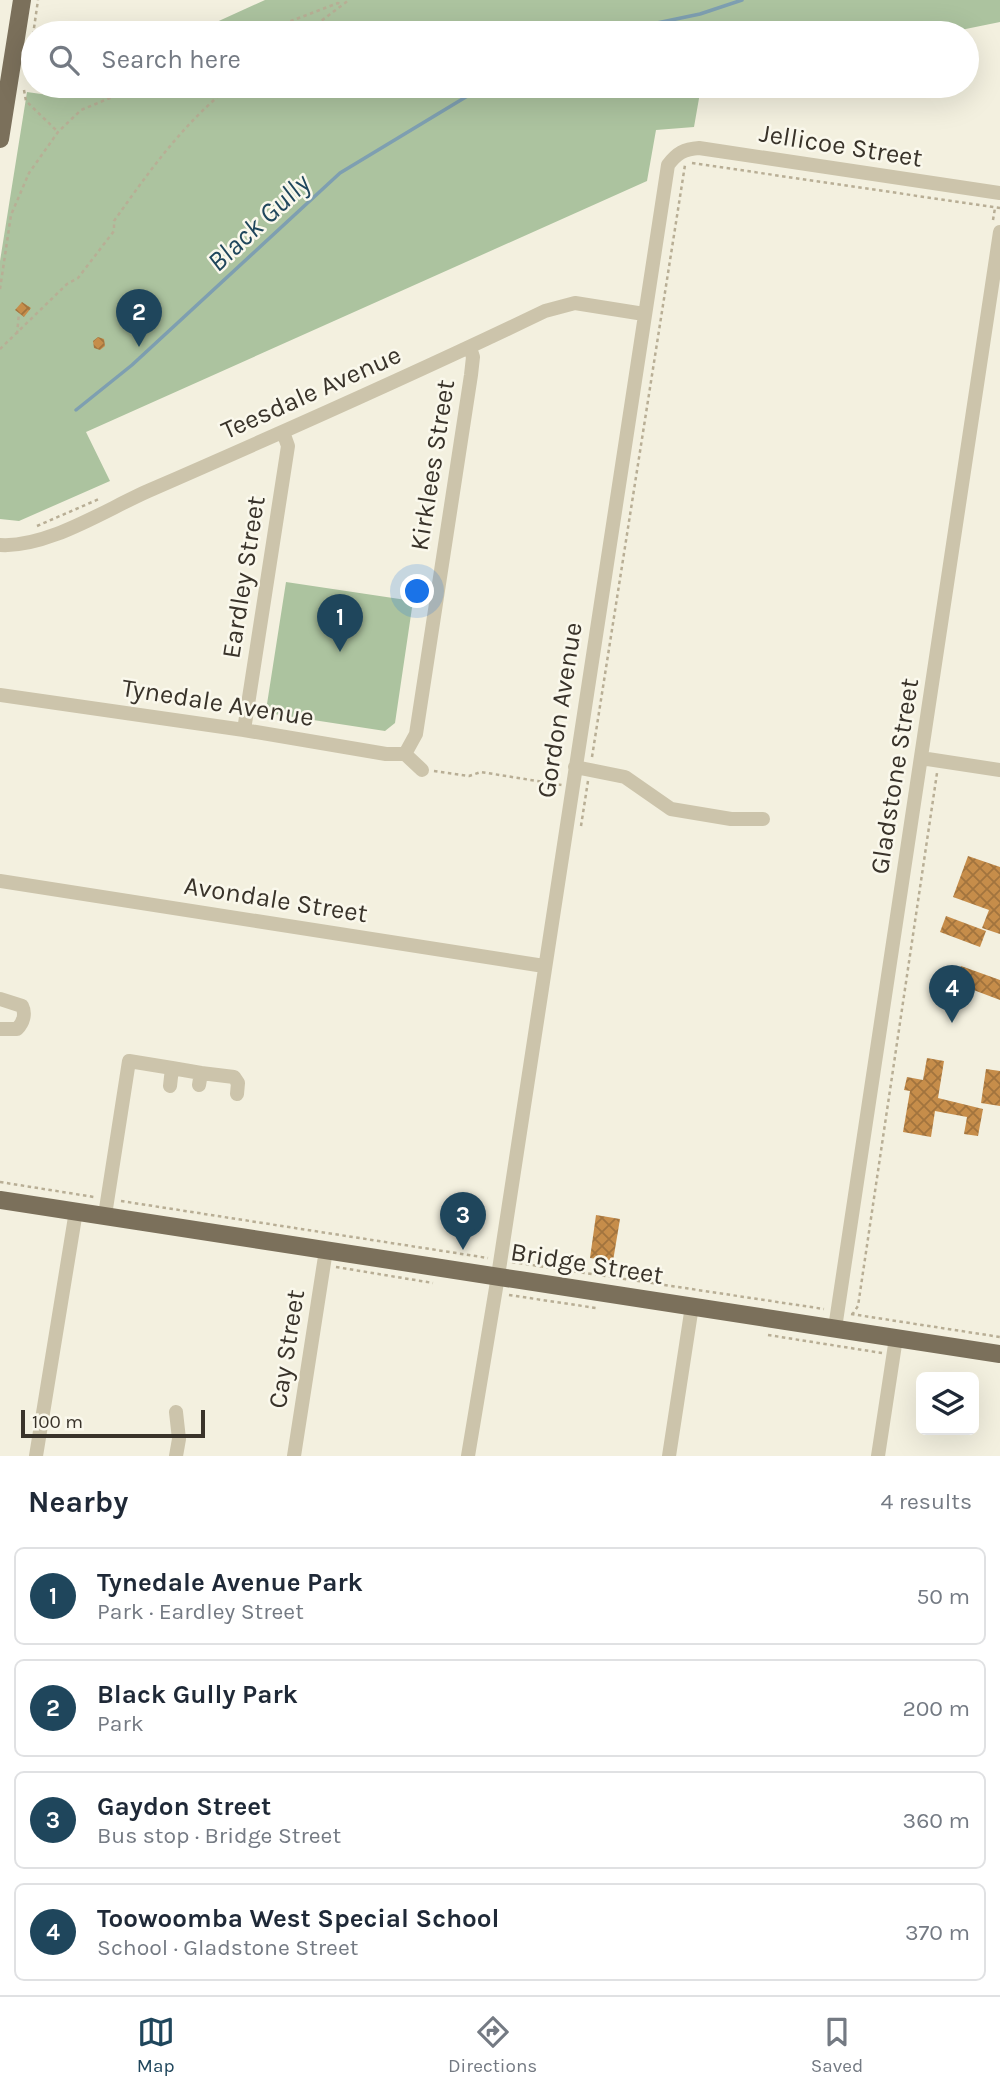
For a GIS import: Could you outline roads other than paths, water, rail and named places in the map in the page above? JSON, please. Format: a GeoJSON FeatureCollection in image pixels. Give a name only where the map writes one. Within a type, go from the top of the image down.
{"type":"FeatureCollection","features":[{"type":"Feature","properties":{"kind":"main road"},"geometry":{"type":"LineString","coordinates":[[0,139],[22,0]]}},
{"type":"Feature","properties":{"kind":"main road","name":"Bridge Street"},"geometry":{"type":"LineString","coordinates":[[0,1200],[1000,1354]]}},
{"type":"Feature","properties":{"kind":"street","name":"Jellicoe Street"},"geometry":{"type":"LineString","coordinates":[[676,155],[687,149],[699,148],[1000,194]]}},
{"type":"Feature","properties":{"kind":"street","name":"Gordon Avenue"},"geometry":{"type":"LineString","coordinates":[[468,1456],[498,1276],[644,314],[668,165],[676,155]]}},
{"type":"Feature","properties":{"kind":"street","name":"Gladstone Street"},"geometry":{"type":"LineString","coordinates":[[835,1328],[1000,232]]}},
{"type":"Feature","properties":{"kind":"street","name":"Teesdale Avenue"},"geometry":{"type":"LineString","coordinates":[[0,545],[17,546],[46,539],[115,505],[283,432],[545,312],[575,303],[644,314]]}},
{"type":"Feature","properties":{"kind":"street","name":"Kirklees Street"},"geometry":{"type":"LineString","coordinates":[[405,754],[416,734],[471,375],[473,357],[470,348]]}},
{"type":"Feature","properties":{"kind":"street","name":"Eardley Street"},"geometry":{"type":"LineString","coordinates":[[244,730],[288,446],[283,432]]}},
{"type":"Feature","properties":{"kind":"street","name":"Tynedale Avenue"},"geometry":{"type":"LineString","coordinates":[[0,695],[244,730],[386,754],[405,754]]}},
{"type":"Feature","properties":{"kind":"street"},"geometry":{"type":"LineString","coordinates":[[405,754],[422,770]]}},
{"type":"Feature","properties":{"kind":"street"},"geometry":{"type":"LineString","coordinates":[[921,758],[1000,769]]}},
{"type":"Feature","properties":{"kind":"street"},"geometry":{"type":"LineString","coordinates":[[575,768],[625,777],[671,809],[731,819],[763,819]]}},
{"type":"Feature","properties":{"kind":"street","name":"Avondale Street"},"geometry":{"type":"LineString","coordinates":[[0,881],[544,966]]}},
{"type":"Feature","properties":{"kind":"street"},"geometry":{"type":"LineString","coordinates":[[0,999],[22,1006],[24,1010],[22,1024],[17,1029],[0,1029]]}},
{"type":"Feature","properties":{"kind":"street"},"geometry":{"type":"LineString","coordinates":[[105,1215],[129,1061],[172,1068],[200,1079],[234,1077],[238,1083],[237,1094]]}},
{"type":"Feature","properties":{"kind":"street"},"geometry":{"type":"LineString","coordinates":[[170,1086],[172,1068]]}},
{"type":"Feature","properties":{"kind":"street"},"geometry":{"type":"LineString","coordinates":[[36,1456],[76,1211]]}},
{"type":"Feature","properties":{"kind":"street","name":"Cay Street"},"geometry":{"type":"LineString","coordinates":[[294,1456],[326,1250]]}},
{"type":"Feature","properties":{"kind":"street"},"geometry":{"type":"LineString","coordinates":[[669,1456],[692,1306]]}},
{"type":"Feature","properties":{"kind":"street"},"geometry":{"type":"LineString","coordinates":[[878,1456],[896,1338]]}},
{"type":"Feature","properties":{"kind":"street"},"geometry":{"type":"LineString","coordinates":[[176,1412],[179,1439],[176,1456]]}},
{"type":"Feature","properties":{"kind":"waterway","name":"Black Gully"},"geometry":{"type":"LineString","coordinates":[[666,21],[700,14],[742,0]]}},
{"type":"Feature","properties":{"kind":"waterway","name":"Black Gully"},"geometry":{"type":"LineString","coordinates":[[76,410],[132,365],[340,173],[464,98]]}},
{"type":"Feature","properties":{"kind":"place","name":"Black Gully Park"},"geometry":{"type":"Point","coordinates":[139,347]}},
{"type":"Feature","properties":{"kind":"place","name":"Tynedale Avenue Park"},"geometry":{"type":"Point","coordinates":[340,652]}},
{"type":"Feature","properties":{"kind":"place","name":"Toowoomba West Special School"},"geometry":{"type":"Point","coordinates":[952,1023]}},
{"type":"Feature","properties":{"kind":"place","name":"Gaydon Street"},"geometry":{"type":"Point","coordinates":[463,1250]}}]}
